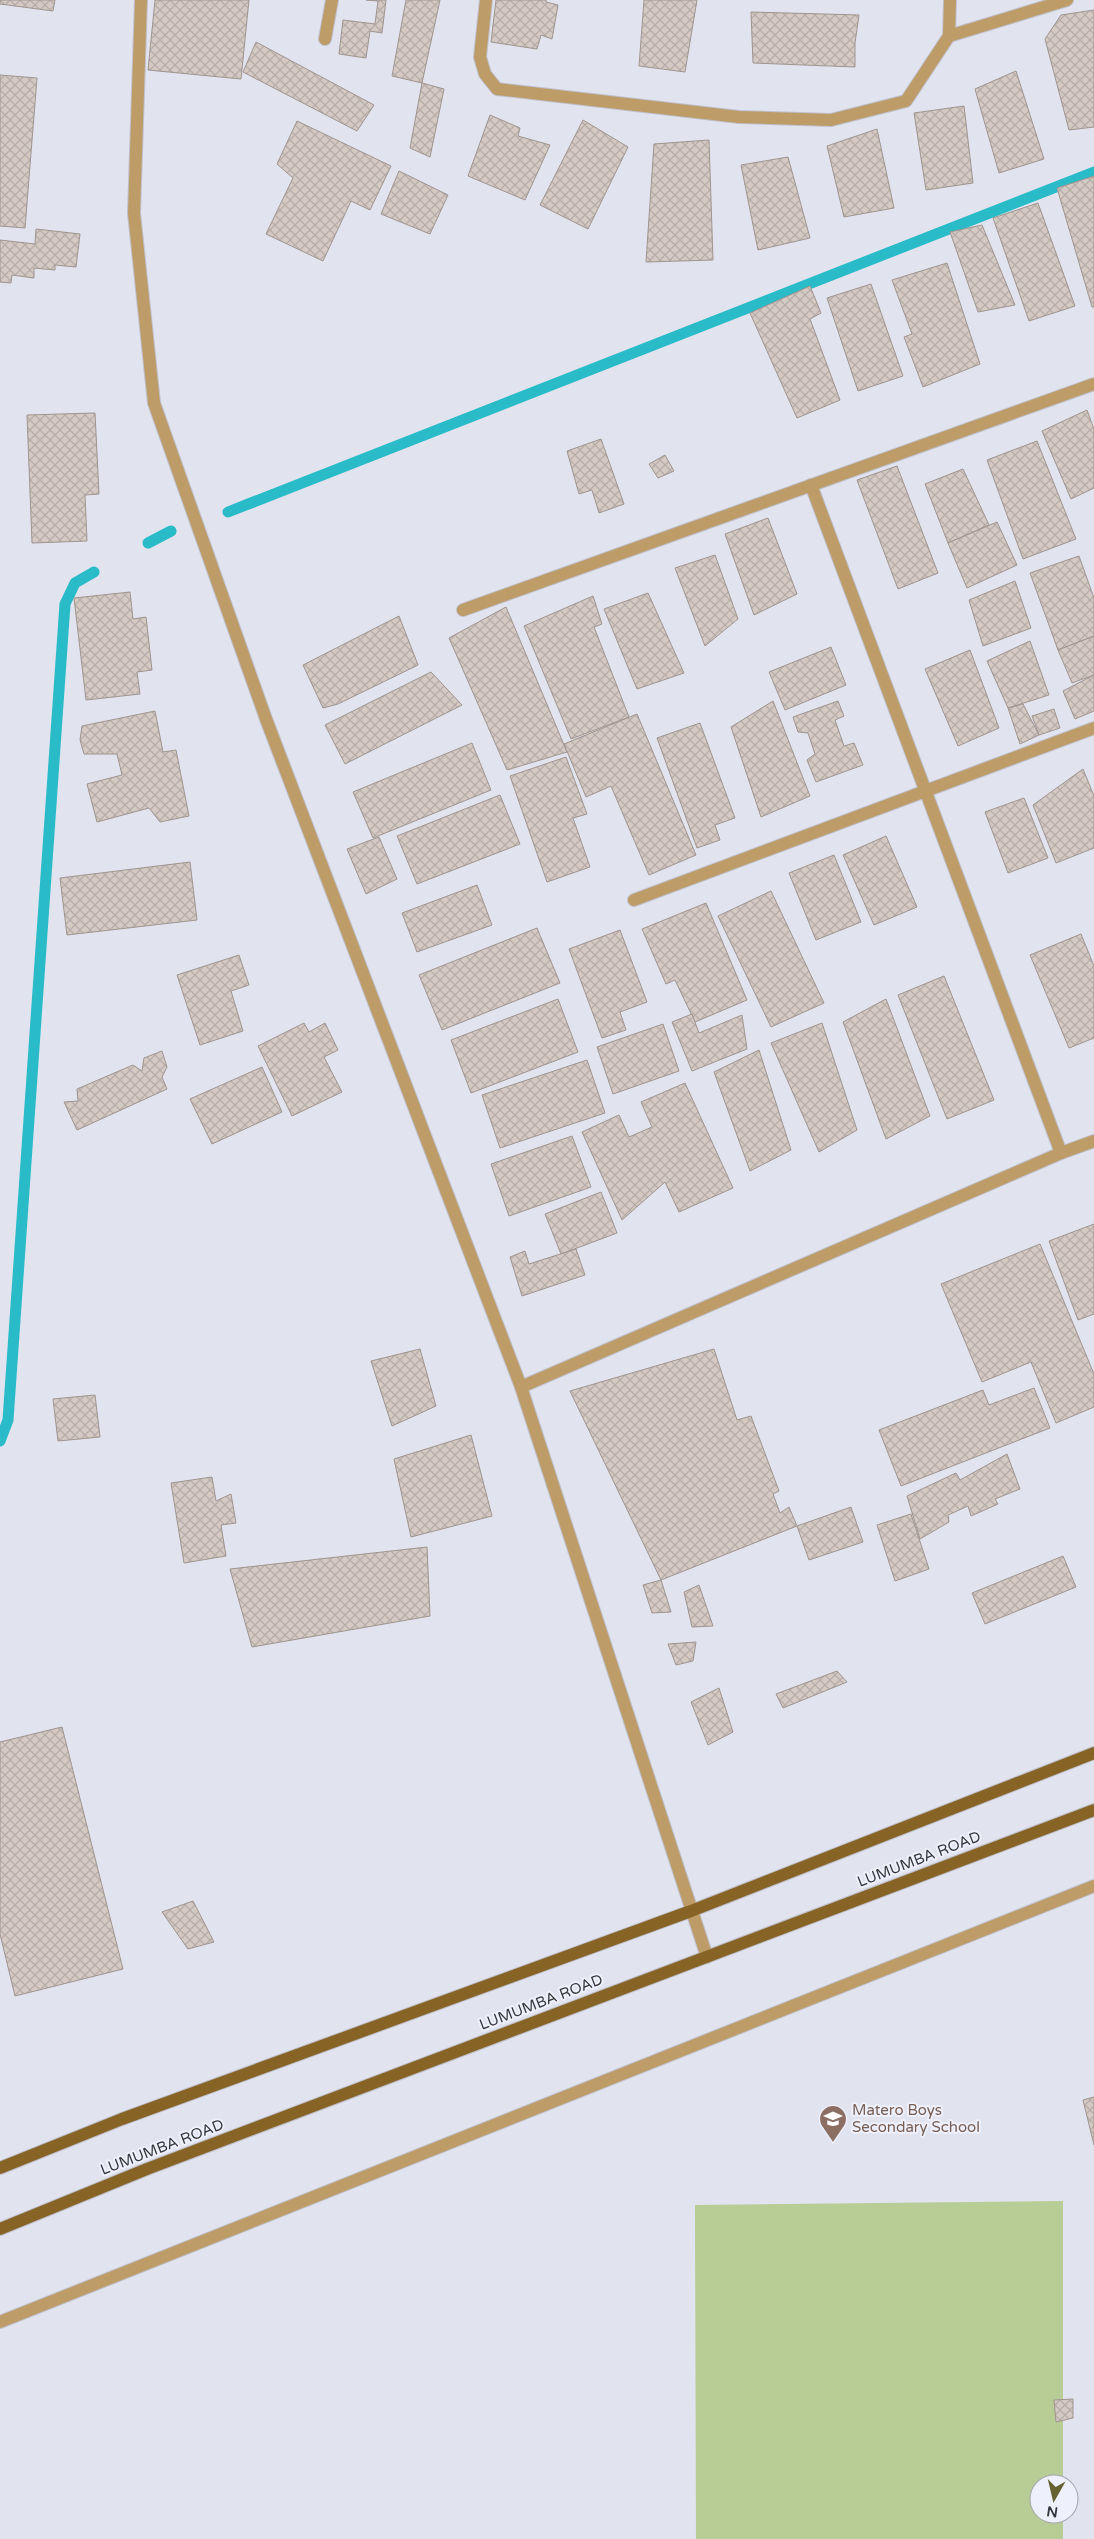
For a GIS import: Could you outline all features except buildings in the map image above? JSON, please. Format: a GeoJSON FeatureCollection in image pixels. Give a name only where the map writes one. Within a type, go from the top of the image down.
{"type":"FeatureCollection","features":[{"type":"Feature","properties":{"kind":"main road"},"geometry":{"type":"LineString","coordinates":[[0,2168],[122,2119],[691,1911],[1094,1753]]}},
{"type":"Feature","properties":{"kind":"main road","name":"LUMUMBA ROAD"},"geometry":{"type":"LineString","coordinates":[[0,2229],[147,2169],[1094,1810]]}},
{"type":"Feature","properties":{"kind":"street"},"geometry":{"type":"LineString","coordinates":[[141,0],[134,213],[154,403],[266,719],[521,1387],[707,1957]]}},
{"type":"Feature","properties":{"kind":"street"},"geometry":{"type":"LineString","coordinates":[[325,39],[332,0]]}},
{"type":"Feature","properties":{"kind":"street"},"geometry":{"type":"LineString","coordinates":[[486,0],[480,57],[485,74],[497,89],[739,117],[831,120],[906,101],[949,36],[950,0]]}},
{"type":"Feature","properties":{"kind":"street"},"geometry":{"type":"LineString","coordinates":[[949,36],[1067,0]]}},
{"type":"Feature","properties":{"kind":"street"},"geometry":{"type":"LineString","coordinates":[[463,610],[1094,384]]}},
{"type":"Feature","properties":{"kind":"street"},"geometry":{"type":"LineString","coordinates":[[811,485],[1061,1153]]}},
{"type":"Feature","properties":{"kind":"street"},"geometry":{"type":"LineString","coordinates":[[634,900],[926,789],[1094,728]]}},
{"type":"Feature","properties":{"kind":"street"},"geometry":{"type":"LineString","coordinates":[[521,1387],[1061,1153],[1094,1141]]}},
{"type":"Feature","properties":{"kind":"street"},"geometry":{"type":"LineString","coordinates":[[0,2322],[1094,1886]]}},
{"type":"Feature","properties":{"kind":"green space"},"geometry":{"type":"Polygon","coordinates":[[[1063,2201],[1063,2474],[1029,2474],[1029,2524],[1063,2524],[1063,2539],[696,2539],[695,2205],[1063,2201]]]}},
{"type":"Feature","properties":{"kind":"waterway"},"geometry":{"type":"LineString","coordinates":[[228,512],[1094,172]]}},
{"type":"Feature","properties":{"kind":"waterway"},"geometry":{"type":"LineString","coordinates":[[148,543],[171,531]]}},
{"type":"Feature","properties":{"kind":"waterway"},"geometry":{"type":"LineString","coordinates":[[0,1441],[8,1420],[65,604],[75,583],[94,572]]}},
{"type":"Feature","properties":{"kind":"place","name":"Matero Boys Secondary School"},"geometry":{"type":"Point","coordinates":[833,2143]}}]}
